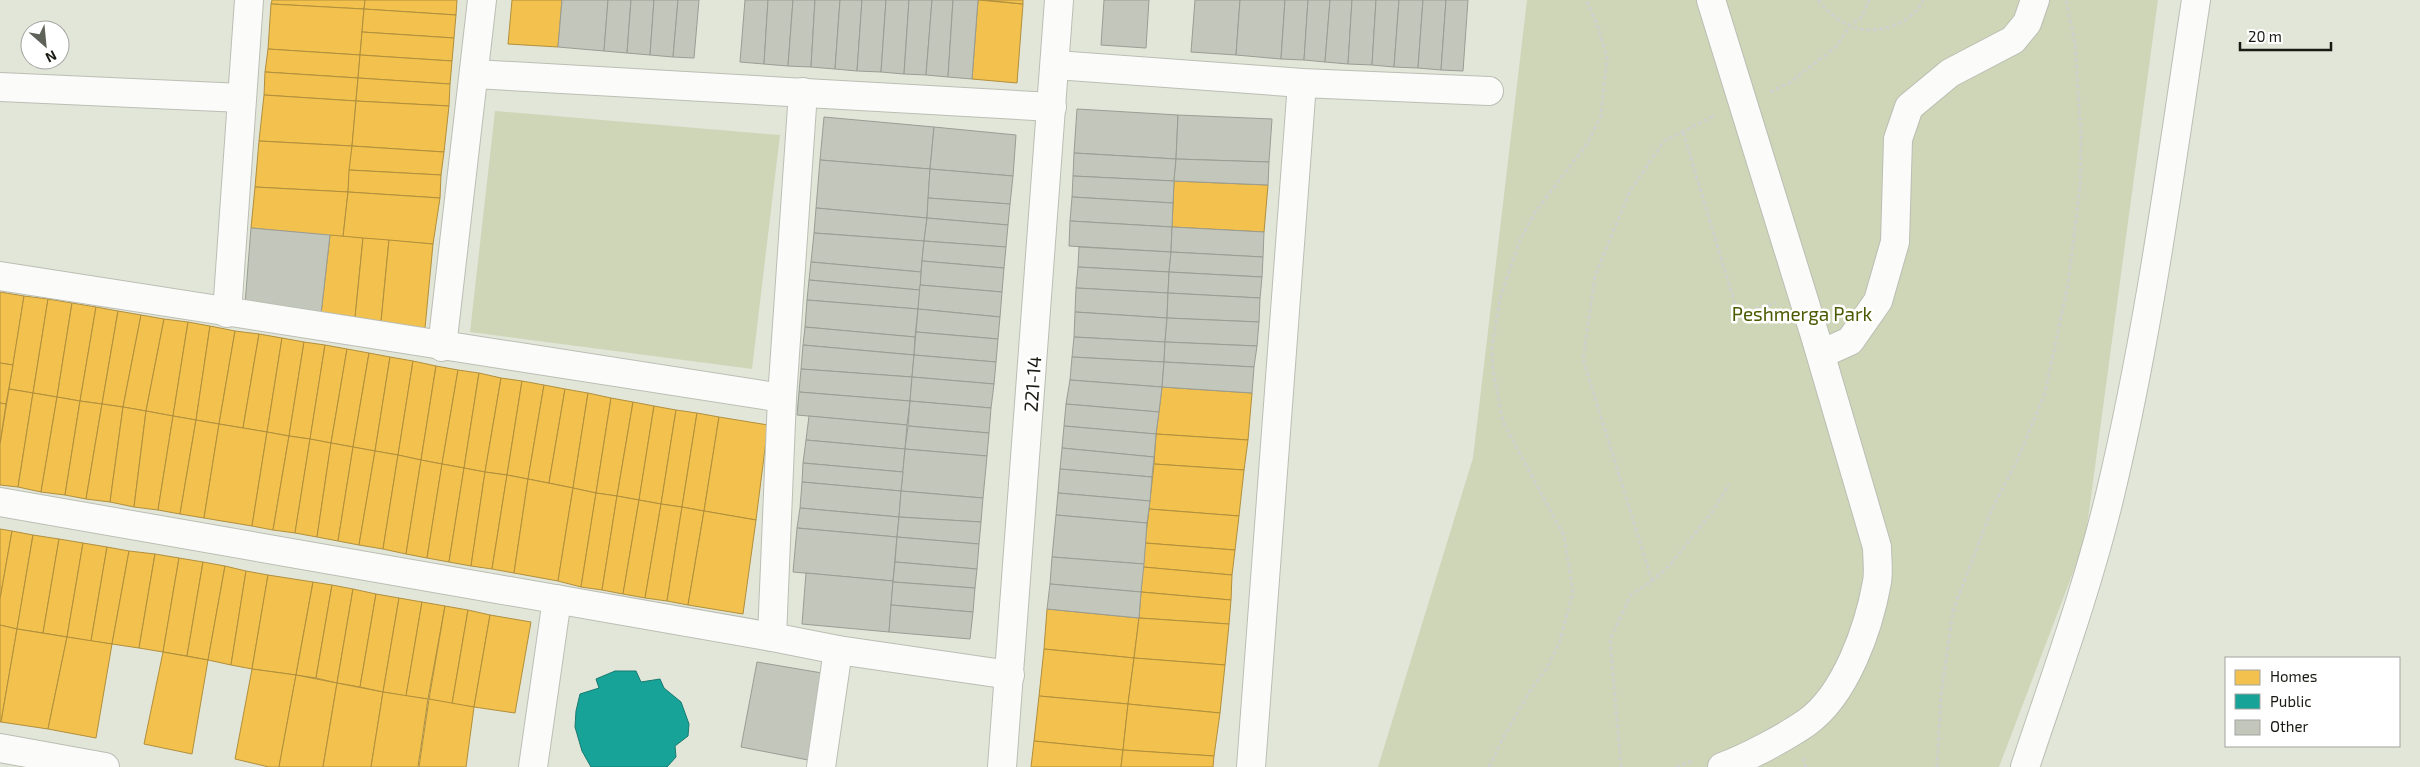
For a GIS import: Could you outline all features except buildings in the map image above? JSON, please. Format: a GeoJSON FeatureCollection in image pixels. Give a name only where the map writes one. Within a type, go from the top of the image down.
{"type":"FeatureCollection","features":[{"type":"Feature","properties":{"kind":"street"},"geometry":{"type":"LineString","coordinates":[[226,313],[249,0]]}},
{"type":"Feature","properties":{"kind":"street"},"geometry":{"type":"LineString","coordinates":[[442,347],[475,74],[482,0]]}},
{"type":"Feature","properties":{"kind":"street","name":"221-14"},"geometry":{"type":"LineString","coordinates":[[1002,767],[1056,65],[1059,0]]}},
{"type":"Feature","properties":{"kind":"street"},"geometry":{"type":"LineString","coordinates":[[1711,0],[1820,354],[1877,547],[1878,580],[1861,644],[1830,698],[1808,722],[1712,762]]}},
{"type":"Feature","properties":{"kind":"street"},"geometry":{"type":"LineString","coordinates":[[1820,354],[1850,340],[1878,301],[1895,242],[1898,139],[1909,107],[1950,73],[2013,40],[2027,23],[2035,0]]}},
{"type":"Feature","properties":{"kind":"street"},"geometry":{"type":"LineString","coordinates":[[2025,767],[2096,549],[2110,495],[2151,284],[2196,0]]}},
{"type":"Feature","properties":{"kind":"street"},"geometry":{"type":"LineString","coordinates":[[1056,65],[1302,83],[1489,91]]}},
{"type":"Feature","properties":{"kind":"street"},"geometry":{"type":"LineString","coordinates":[[475,74],[1052,107]]}},
{"type":"Feature","properties":{"kind":"street"},"geometry":{"type":"LineString","coordinates":[[1251,767],[1302,83]]}},
{"type":"Feature","properties":{"kind":"street"},"geometry":{"type":"LineString","coordinates":[[0,87],[242,98]]}},
{"type":"Feature","properties":{"kind":"street"},"geometry":{"type":"LineString","coordinates":[[772,637],[782,398],[803,92]]}},
{"type":"Feature","properties":{"kind":"street"},"geometry":{"type":"LineString","coordinates":[[0,276],[442,347],[782,398]]}},
{"type":"Feature","properties":{"kind":"street"},"geometry":{"type":"LineString","coordinates":[[0,502],[838,650],[1010,675]]}},
{"type":"Feature","properties":{"kind":"street"},"geometry":{"type":"LineString","coordinates":[[533,767],[557,599]]}},
{"type":"Feature","properties":{"kind":"street"},"geometry":{"type":"LineString","coordinates":[[820,767],[838,650]]}},
{"type":"Feature","properties":{"kind":"street"},"geometry":{"type":"LineString","coordinates":[[0,748],[104,767]]}},
{"type":"Feature","properties":{"kind":"path"},"geometry":{"type":"LineString","coordinates":[[1489,767],[1505,734],[1530,691],[1547,668],[1559,644],[1572,592],[1564,536],[1503,422],[1493,371],[1492,347],[1500,298],[1520,240],[1536,212],[1586,144],[1601,116],[1607,57],[1598,26],[1586,0]]}},
{"type":"Feature","properties":{"kind":"path"},"geometry":{"type":"LineString","coordinates":[[1818,0],[1831,16],[1849,26],[1869,30],[1888,27],[1906,19],[1923,0]]}},
{"type":"Feature","properties":{"kind":"path"},"geometry":{"type":"LineString","coordinates":[[1652,581],[1583,359],[1595,276],[1630,192],[1664,141],[1742,102],[1789,83],[1838,46],[1849,26],[1862,17],[1869,0]]}},
{"type":"Feature","properties":{"kind":"path"},"geometry":{"type":"LineString","coordinates":[[1937,767],[1941,695],[1953,611],[1991,511],[2017,461],[2045,393],[2068,284],[2080,187],[2081,135],[2075,44],[2066,0]]}},
{"type":"Feature","properties":{"kind":"path"},"geometry":{"type":"LineString","coordinates":[[1683,132],[1738,314],[1802,295]]}},
{"type":"Feature","properties":{"kind":"path"},"geometry":{"type":"LineString","coordinates":[[1621,767],[1610,639],[1631,595],[1652,581],[1670,565],[1713,511],[1729,484]]}},
{"type":"Feature","properties":{"kind":"path"},"geometry":{"type":"LineString","coordinates":[[1676,767],[1712,762]]}},
{"type":"Feature","properties":{"kind":"green space","name":"Peshmerga Park"},"geometry":{"type":"Polygon","coordinates":[[[1527,0],[2158,0],[2085,541],[1999,767],[1378,767],[1473,458],[1527,0]]]}},
{"type":"Feature","properties":{"kind":"green space"},"geometry":{"type":"Polygon","coordinates":[[[495,111],[780,135],[752,369],[470,332],[495,111]]]}}]}
